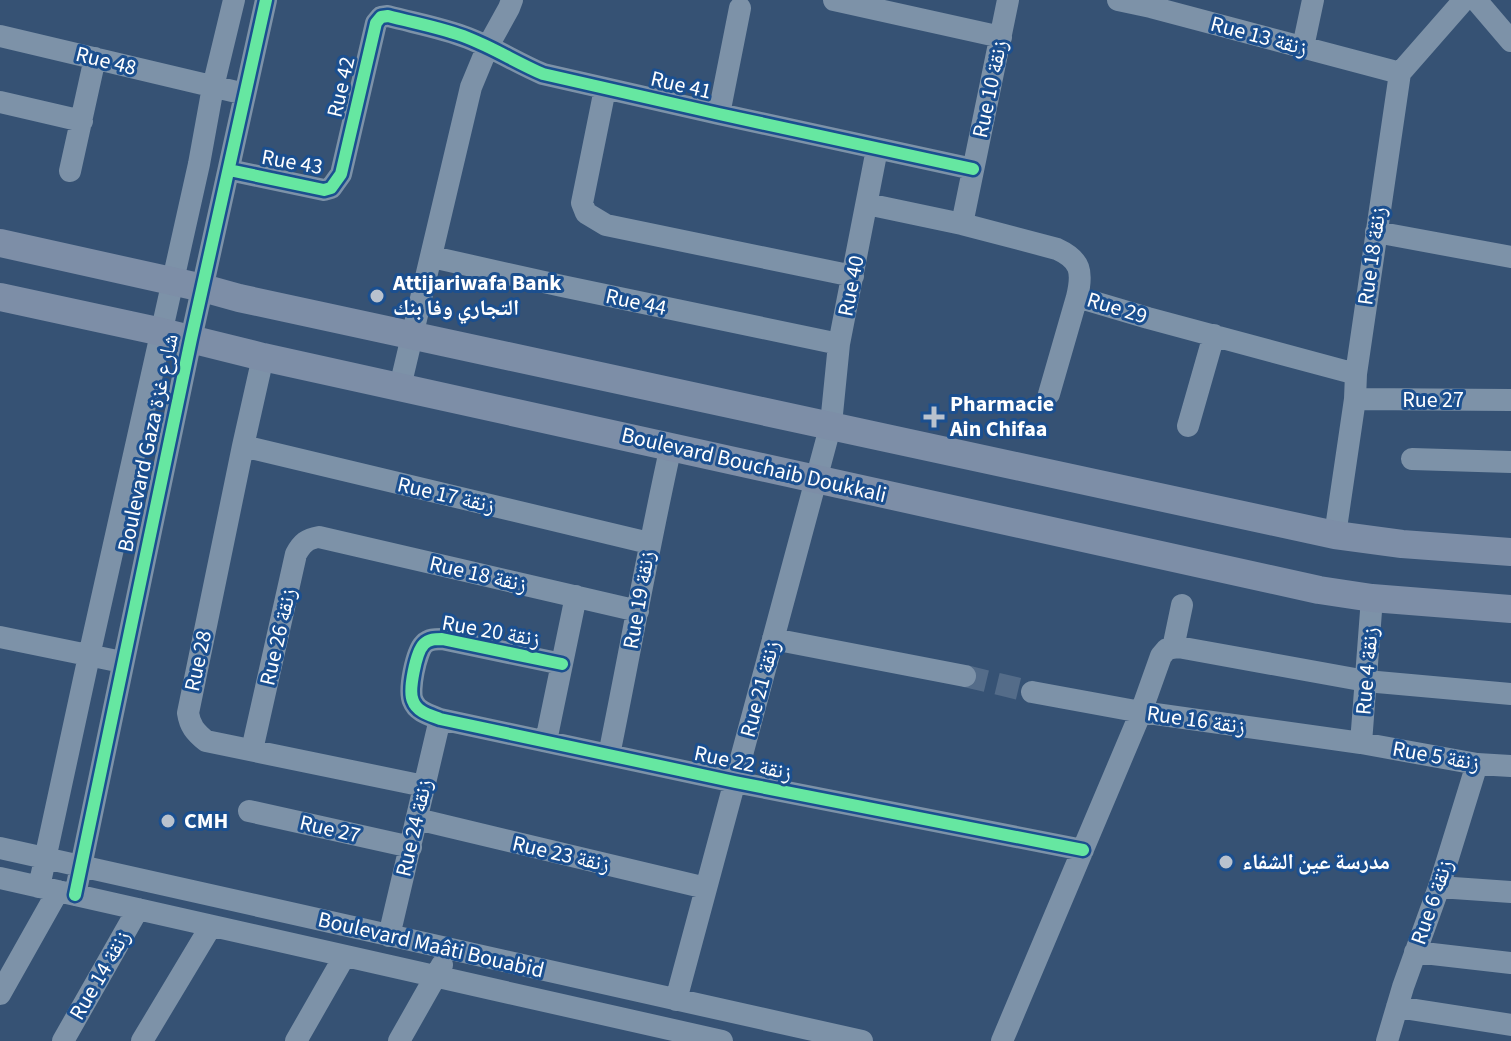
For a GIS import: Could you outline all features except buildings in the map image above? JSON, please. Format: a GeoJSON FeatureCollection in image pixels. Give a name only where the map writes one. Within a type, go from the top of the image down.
{"type":"FeatureCollection","features":[{"type":"Feature","properties":{"kind":"main road"},"geometry":{"type":"LineString","coordinates":[[0,243],[239,298],[1335,535],[1402,544],[1511,552]]}},
{"type":"Feature","properties":{"kind":"main road","name":"Boulevard Bouchaib Doukkali"},"geometry":{"type":"LineString","coordinates":[[0,297],[1319,590],[1372,598],[1511,609]]}},
{"type":"Feature","properties":{"kind":"street","name":"Boulevard Gaza شارع غزة"},"geometry":{"type":"LineString","coordinates":[[234,0],[45,858],[57,891],[81,867],[122,662],[266,0]]}},
{"type":"Feature","properties":{"kind":"street"},"geometry":{"type":"LineString","coordinates":[[400,387],[466,106],[479,66],[512,0]]}},
{"type":"Feature","properties":{"kind":"street"},"geometry":{"type":"LineString","coordinates":[[834,0],[1001,37]]}},
{"type":"Feature","properties":{"kind":"street","name":"Rue 10 زنقة"},"geometry":{"type":"LineString","coordinates":[[962,224],[1008,0]]}},
{"type":"Feature","properties":{"kind":"street","name":"Rue 13 زنقة"},"geometry":{"type":"LineString","coordinates":[[1118,0],[1152,4],[1400,73]]}},
{"type":"Feature","properties":{"kind":"street"},"geometry":{"type":"LineString","coordinates":[[1303,47],[1313,0]]}},
{"type":"Feature","properties":{"kind":"street"},"geometry":{"type":"LineString","coordinates":[[1400,73],[1464,0]]}},
{"type":"Feature","properties":{"kind":"street"},"geometry":{"type":"LineString","coordinates":[[1476,0],[1511,41]]}},
{"type":"Feature","properties":{"kind":"street"},"geometry":{"type":"LineString","coordinates":[[719,114],[740,8]]}},
{"type":"Feature","properties":{"kind":"street","name":"Rue 41"},"geometry":{"type":"LineString","coordinates":[[388,16],[465,36],[543,74],[973,169]]}},
{"type":"Feature","properties":{"kind":"street","name":"Rue 42"},"geometry":{"type":"LineString","coordinates":[[341,174],[376,23],[381,17],[388,16]]}},
{"type":"Feature","properties":{"kind":"street","name":"Rue 48"},"geometry":{"type":"LineString","coordinates":[[0,36],[245,94]]}},
{"type":"Feature","properties":{"kind":"street"},"geometry":{"type":"LineString","coordinates":[[70,171],[95,58]]}},
{"type":"Feature","properties":{"kind":"street","name":"Rue 18 زنقة"},"geometry":{"type":"LineString","coordinates":[[1335,535],[1400,73]]}},
{"type":"Feature","properties":{"kind":"street"},"geometry":{"type":"LineString","coordinates":[[605,89],[582,203],[586,213],[606,225],[853,276]]}},
{"type":"Feature","properties":{"kind":"street"},"geometry":{"type":"LineString","coordinates":[[0,102],[82,121]]}},
{"type":"Feature","properties":{"kind":"street","name":"Rue 40"},"geometry":{"type":"LineString","coordinates":[[831,424],[839,344],[877,149]]}},
{"type":"Feature","properties":{"kind":"street","name":"Rue 43"},"geometry":{"type":"LineString","coordinates":[[229,170],[324,190],[337,183],[341,174]]}},
{"type":"Feature","properties":{"kind":"street","name":"Rue 29"},"geometry":{"type":"LineString","coordinates":[[867,204],[962,224],[1057,249],[1070,254],[1077,263],[1080,275],[1077,297],[1356,374]]}},
{"type":"Feature","properties":{"kind":"street"},"geometry":{"type":"LineString","coordinates":[[1376,232],[1510,254]]}},
{"type":"Feature","properties":{"kind":"street","name":"Rue 44"},"geometry":{"type":"LineString","coordinates":[[432,257],[839,344]]}},
{"type":"Feature","properties":{"kind":"street"},"geometry":{"type":"LineString","coordinates":[[1049,394],[1077,297]]}},
{"type":"Feature","properties":{"kind":"street"},"geometry":{"type":"LineString","coordinates":[[1188,426],[1214,335]]}},
{"type":"Feature","properties":{"kind":"street","name":"Rue 28"},"geometry":{"type":"LineString","coordinates":[[263,357],[188,713],[190,725],[206,741],[424,786]]}},
{"type":"Feature","properties":{"kind":"street","name":"Rue 27"},"geometry":{"type":"LineString","coordinates":[[1355,399],[1511,400]]}},
{"type":"Feature","properties":{"kind":"street","name":"Rue 21 زنقة"},"geometry":{"type":"LineString","coordinates":[[676,1000],[831,424]]}},
{"type":"Feature","properties":{"kind":"street","name":"Rue 17 زنقة"},"geometry":{"type":"LineString","coordinates":[[243,446],[649,543]]}},
{"type":"Feature","properties":{"kind":"street","name":"Rue 19 زنقة"},"geometry":{"type":"LineString","coordinates":[[609,755],[649,543],[671,446]]}},
{"type":"Feature","properties":{"kind":"street"},"geometry":{"type":"LineString","coordinates":[[1412,459],[1511,462]]}},
{"type":"Feature","properties":{"kind":"street","name":"Rue 18 زنقة"},"geometry":{"type":"LineString","coordinates":[[319,537],[638,611]]}},
{"type":"Feature","properties":{"kind":"street","name":"Rue 26 زنقة"},"geometry":{"type":"LineString","coordinates":[[252,750],[296,554],[301,544],[319,537]]}},
{"type":"Feature","properties":{"kind":"street","name":"Rue 20 زنقة"},"geometry":{"type":"LineString","coordinates":[[546,741],[576,596]]}},
{"type":"Feature","properties":{"kind":"street","name":"Rue 4 زنقة"},"geometry":{"type":"LineString","coordinates":[[1361,743],[1372,598]]}},
{"type":"Feature","properties":{"kind":"street"},"geometry":{"type":"LineString","coordinates":[[1173,648],[1182,605]]}},
{"type":"Feature","properties":{"kind":"street"},"geometry":{"type":"LineString","coordinates":[[0,637],[122,662]]}},
{"type":"Feature","properties":{"kind":"street","name":"Rue 20 زنقة"},"geometry":{"type":"LineString","coordinates":[[410,690],[419,652],[432,639],[562,664]]}},
{"type":"Feature","properties":{"kind":"street"},"geometry":{"type":"LineString","coordinates":[[773,639],[965,676]]}},
{"type":"Feature","properties":{"kind":"street"},"geometry":{"type":"LineString","coordinates":[[1002,1041],[1141,712],[1161,656],[1167,649],[1178,647],[1366,681],[1511,694]]}},
{"type":"Feature","properties":{"kind":"street","name":"Rue 22 زنقة"},"geometry":{"type":"LineString","coordinates":[[410,690],[417,708],[440,719],[735,782],[1083,850]]}},
{"type":"Feature","properties":{"kind":"street","name":"Rue 16 زنقة"},"geometry":{"type":"LineString","coordinates":[[1032,692],[1141,712],[1361,743]]}},
{"type":"Feature","properties":{"kind":"street","name":"Rue 24 زنقة"},"geometry":{"type":"LineString","coordinates":[[389,936],[440,719]]}},
{"type":"Feature","properties":{"kind":"street","name":"Rue 5 زنقة"},"geometry":{"type":"LineString","coordinates":[[1361,743],[1477,764],[1511,766]]}},
{"type":"Feature","properties":{"kind":"street","name":"Rue 6 زنقة"},"geometry":{"type":"LineString","coordinates":[[1387,1041],[1477,764]]}},
{"type":"Feature","properties":{"kind":"street","name":"Rue 27"},"geometry":{"type":"LineString","coordinates":[[249,811],[411,847]]}},
{"type":"Feature","properties":{"kind":"street","name":"Rue 23 زنقة"},"geometry":{"type":"LineString","coordinates":[[417,819],[706,888]]}},
{"type":"Feature","properties":{"kind":"street","name":"Boulevard Maâti Bouabid"},"geometry":{"type":"LineString","coordinates":[[0,848],[862,1041]]}},
{"type":"Feature","properties":{"kind":"street","name":"Boulevard Maâti Bouabid"},"geometry":{"type":"LineString","coordinates":[[0,878],[722,1041]]}},
{"type":"Feature","properties":{"kind":"street"},"geometry":{"type":"LineString","coordinates":[[1439,887],[1511,892]]}},
{"type":"Feature","properties":{"kind":"street"},"geometry":{"type":"LineString","coordinates":[[0,994],[57,891]]}},
{"type":"Feature","properties":{"kind":"street","name":"Rue 14 زنقة"},"geometry":{"type":"LineString","coordinates":[[63,1041],[138,909]]}},
{"type":"Feature","properties":{"kind":"street"},"geometry":{"type":"LineString","coordinates":[[142,1041],[211,926]]}},
{"type":"Feature","properties":{"kind":"street"},"geometry":{"type":"LineString","coordinates":[[399,1041],[450,950]]}},
{"type":"Feature","properties":{"kind":"street"},"geometry":{"type":"LineString","coordinates":[[1415,952],[1511,963]]}},
{"type":"Feature","properties":{"kind":"street"},"geometry":{"type":"LineString","coordinates":[[296,1041],[344,957]]}},
{"type":"Feature","properties":{"kind":"street"},"geometry":{"type":"LineString","coordinates":[[1397,1007],[1511,1025]]}},
{"type":"Feature","properties":{"kind":"tunnel"},"geometry":{"type":"LineString","coordinates":[[965,676],[1032,692]]}},
{"type":"Feature","properties":{"kind":"cycle path"},"geometry":{"type":"LineString","coordinates":[[75,895],[191,339],[266,0]]}},
{"type":"Feature","properties":{"kind":"cycle path"},"geometry":{"type":"LineString","coordinates":[[229,170],[324,190],[331,188],[341,174],[376,23],[381,17],[388,16],[468,38],[543,74],[973,169]]}},
{"type":"Feature","properties":{"kind":"cycle path"},"geometry":{"type":"LineString","coordinates":[[562,664],[442,639],[432,640],[424,644],[418,655],[412,696],[421,710],[440,719],[735,782],[1083,850]]}},
{"type":"Feature","properties":{"kind":"place","name":"Attijariwafa Bank التجاري وفا بنك"},"geometry":{"type":"Point","coordinates":[377,296]}},
{"type":"Feature","properties":{"kind":"place","name":"Pharmacie Ain Chifaa"},"geometry":{"type":"Point","coordinates":[934,417]}},
{"type":"Feature","properties":{"kind":"place","name":"CMH"},"geometry":{"type":"Point","coordinates":[168,821]}},
{"type":"Feature","properties":{"kind":"place","name":"مدرسة عين الشفاء"},"geometry":{"type":"Point","coordinates":[1226,862]}}]}
